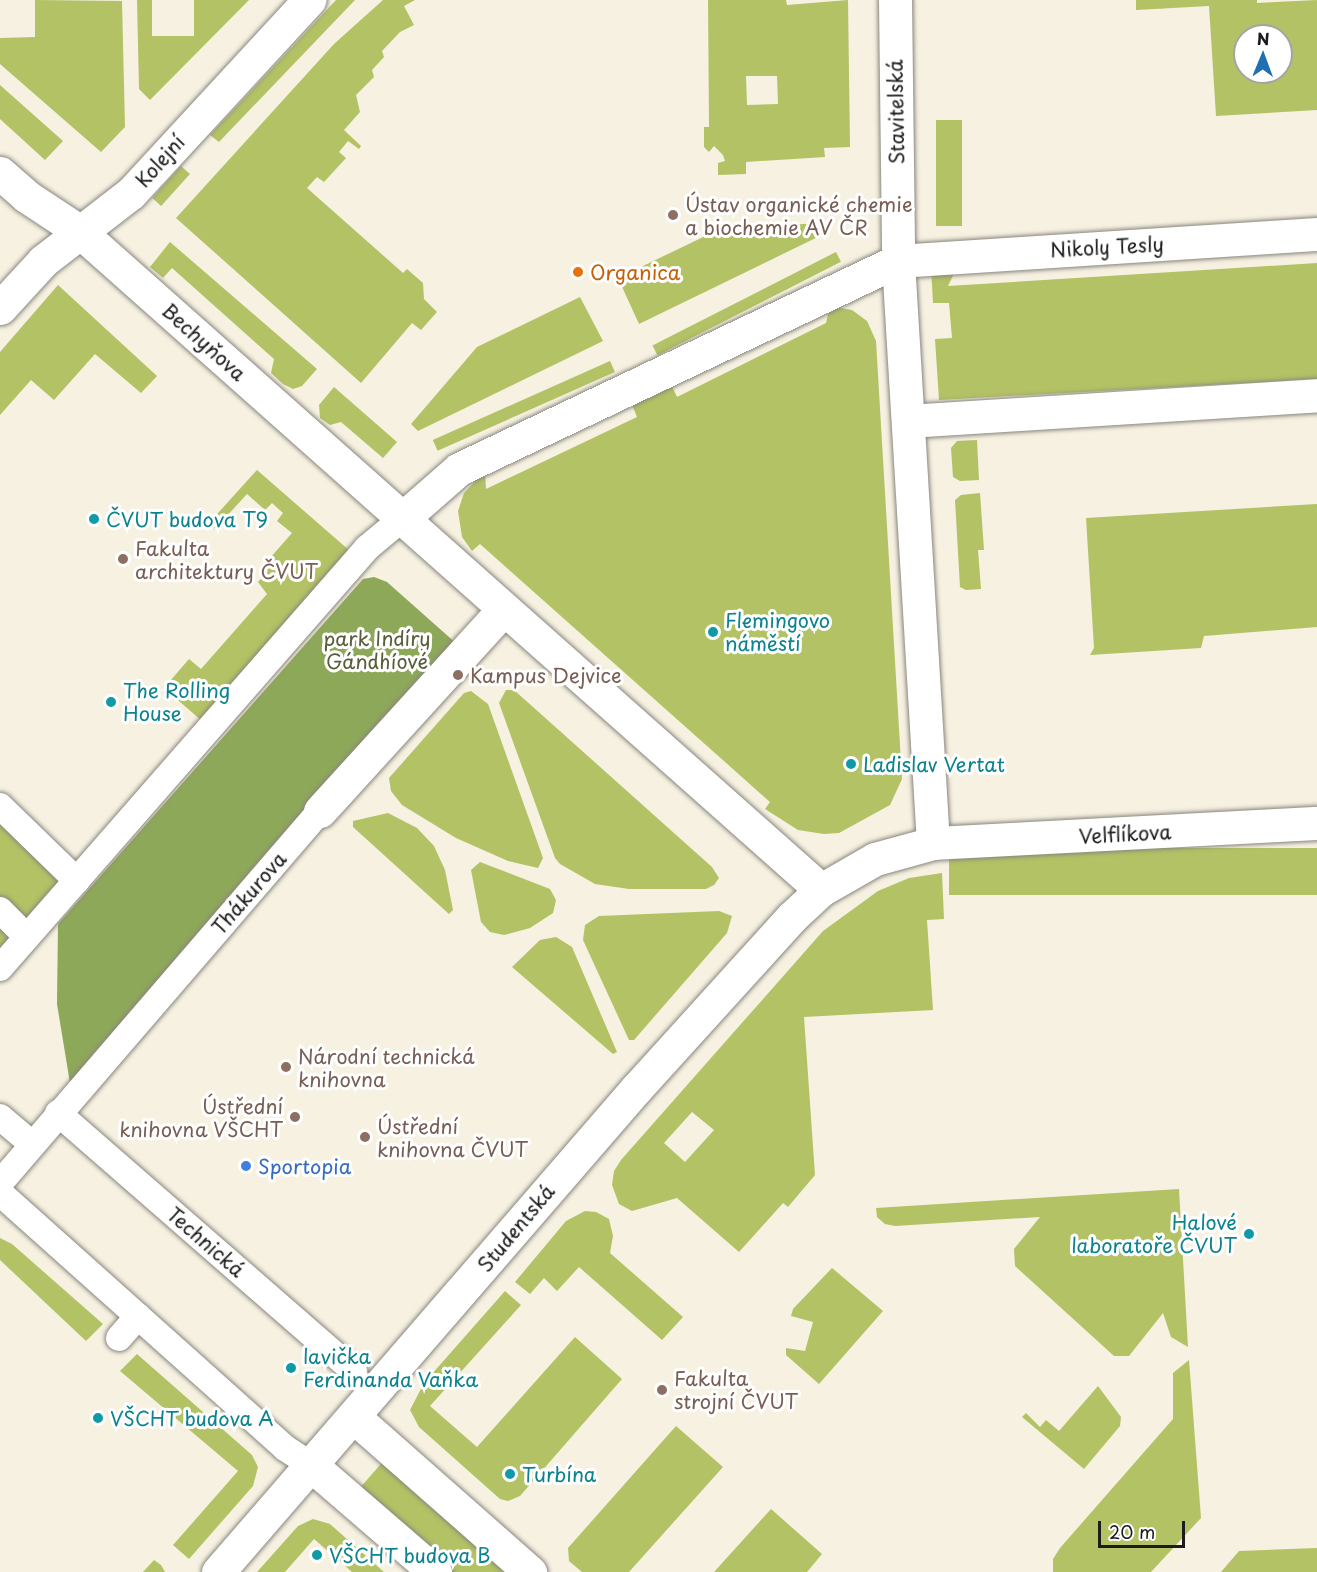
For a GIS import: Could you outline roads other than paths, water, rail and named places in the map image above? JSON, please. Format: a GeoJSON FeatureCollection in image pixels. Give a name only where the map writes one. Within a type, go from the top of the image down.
{"type":"FeatureCollection","features":[{"type":"Feature","properties":{"kind":"street","name":"Kolejní"},"geometry":{"type":"LineString","coordinates":[[0,308],[37,267],[79,231],[131,193],[309,0]]}},
{"type":"Feature","properties":{"kind":"street","name":"Stavitelská"},"geometry":{"type":"LineString","coordinates":[[895,0],[898,261]]}},
{"type":"Feature","properties":{"kind":"street","name":"Bechyňova"},"geometry":{"type":"LineString","coordinates":[[0,173],[26,196],[79,231],[403,518]]}},
{"type":"Feature","properties":{"kind":"street","name":"Nikoly Tesly"},"geometry":{"type":"LineString","coordinates":[[898,261],[1317,234]]}},
{"type":"Feature","properties":{"kind":"street"},"geometry":{"type":"LineString","coordinates":[[0,969],[366,548],[459,469],[898,261],[933,843],[886,855],[821,890],[403,518]]}},
{"type":"Feature","properties":{"kind":"street"},"geometry":{"type":"LineString","coordinates":[[908,421],[1317,395]]}},
{"type":"Feature","properties":{"kind":"street","name":"Thákurova"},"geometry":{"type":"LineString","coordinates":[[1,1182],[320,811],[504,609]]}},
{"type":"Feature","properties":{"kind":"street"},"geometry":{"type":"LineString","coordinates":[[0,806],[76,881]]}},
{"type":"Feature","properties":{"kind":"street","name":"Velflíkova"},"geometry":{"type":"LineString","coordinates":[[933,843],[1317,823]]}},
{"type":"Feature","properties":{"kind":"street","name":"Studentská"},"geometry":{"type":"LineString","coordinates":[[218,1572],[636,1089],[792,917],[821,890]]}},
{"type":"Feature","properties":{"kind":"street"},"geometry":{"type":"LineString","coordinates":[[0,910],[27,937]]}},
{"type":"Feature","properties":{"kind":"street","name":"Technická"},"geometry":{"type":"LineString","coordinates":[[58,1113],[354,1371]]}},
{"type":"Feature","properties":{"kind":"street"},"geometry":{"type":"LineString","coordinates":[[0,1117],[32,1144]]}},
{"type":"Feature","properties":{"kind":"street"},"geometry":{"type":"LineString","coordinates":[[1,1182],[138,1316],[285,1448],[311,1465],[435,1572]]}},
{"type":"Feature","properties":{"kind":"street"},"geometry":{"type":"LineString","coordinates":[[119,1338],[138,1316]]}},
{"type":"Feature","properties":{"kind":"street"},"geometry":{"type":"LineString","coordinates":[[354,1417],[530,1572]]}},
{"type":"Feature","properties":{"kind":"place","name":"Ústav organické chemie a biochemie AV ČR"},"geometry":{"type":"Point","coordinates":[673,215]}},
{"type":"Feature","properties":{"kind":"place","name":"Organica"},"geometry":{"type":"Point","coordinates":[578,272]}},
{"type":"Feature","properties":{"kind":"place","name":"ČVUT budova T9"},"geometry":{"type":"Point","coordinates":[94,519]}},
{"type":"Feature","properties":{"kind":"place","name":"Fakulta architektury ČVUT"},"geometry":{"type":"Point","coordinates":[123,559]}},
{"type":"Feature","properties":{"kind":"place","name":"Flemingovo náměstí"},"geometry":{"type":"Point","coordinates":[713,632]}},
{"type":"Feature","properties":{"kind":"place","name":"Kampus Dejvice"},"geometry":{"type":"Point","coordinates":[458,675]}},
{"type":"Feature","properties":{"kind":"place","name":"The Rolling House"},"geometry":{"type":"Point","coordinates":[111,702]}},
{"type":"Feature","properties":{"kind":"place","name":"Ladislav Vertat"},"geometry":{"type":"Point","coordinates":[851,764]}},
{"type":"Feature","properties":{"kind":"place","name":"Národní technická knihovna"},"geometry":{"type":"Point","coordinates":[286,1067]}},
{"type":"Feature","properties":{"kind":"place","name":"Ústřední knihovna VŠCHT"},"geometry":{"type":"Point","coordinates":[295,1117]}},
{"type":"Feature","properties":{"kind":"place","name":"Ústřední knihovna ČVUT"},"geometry":{"type":"Point","coordinates":[365,1137]}},
{"type":"Feature","properties":{"kind":"place","name":"Sportopia"},"geometry":{"type":"Point","coordinates":[246,1166]}},
{"type":"Feature","properties":{"kind":"place","name":"Halové laboratoře ČVUT"},"geometry":{"type":"Point","coordinates":[1249,1234]}},
{"type":"Feature","properties":{"kind":"place","name":"lavička Ferdinanda Vaňka"},"geometry":{"type":"Point","coordinates":[291,1368]}},
{"type":"Feature","properties":{"kind":"place","name":"Fakulta strojní ČVUT"},"geometry":{"type":"Point","coordinates":[662,1390]}},
{"type":"Feature","properties":{"kind":"place","name":"VŠCHT budova A"},"geometry":{"type":"Point","coordinates":[98,1418]}},
{"type":"Feature","properties":{"kind":"place","name":"Turbína"},"geometry":{"type":"Point","coordinates":[510,1474]}},
{"type":"Feature","properties":{"kind":"place","name":"VŠCHT budova B"},"geometry":{"type":"Point","coordinates":[317,1555]}},
{"type":"Feature","properties":{"kind":"park label","name":"park Indíry Gándhíové"},"geometry":{"type":"Point","coordinates":[377,650]}}]}
